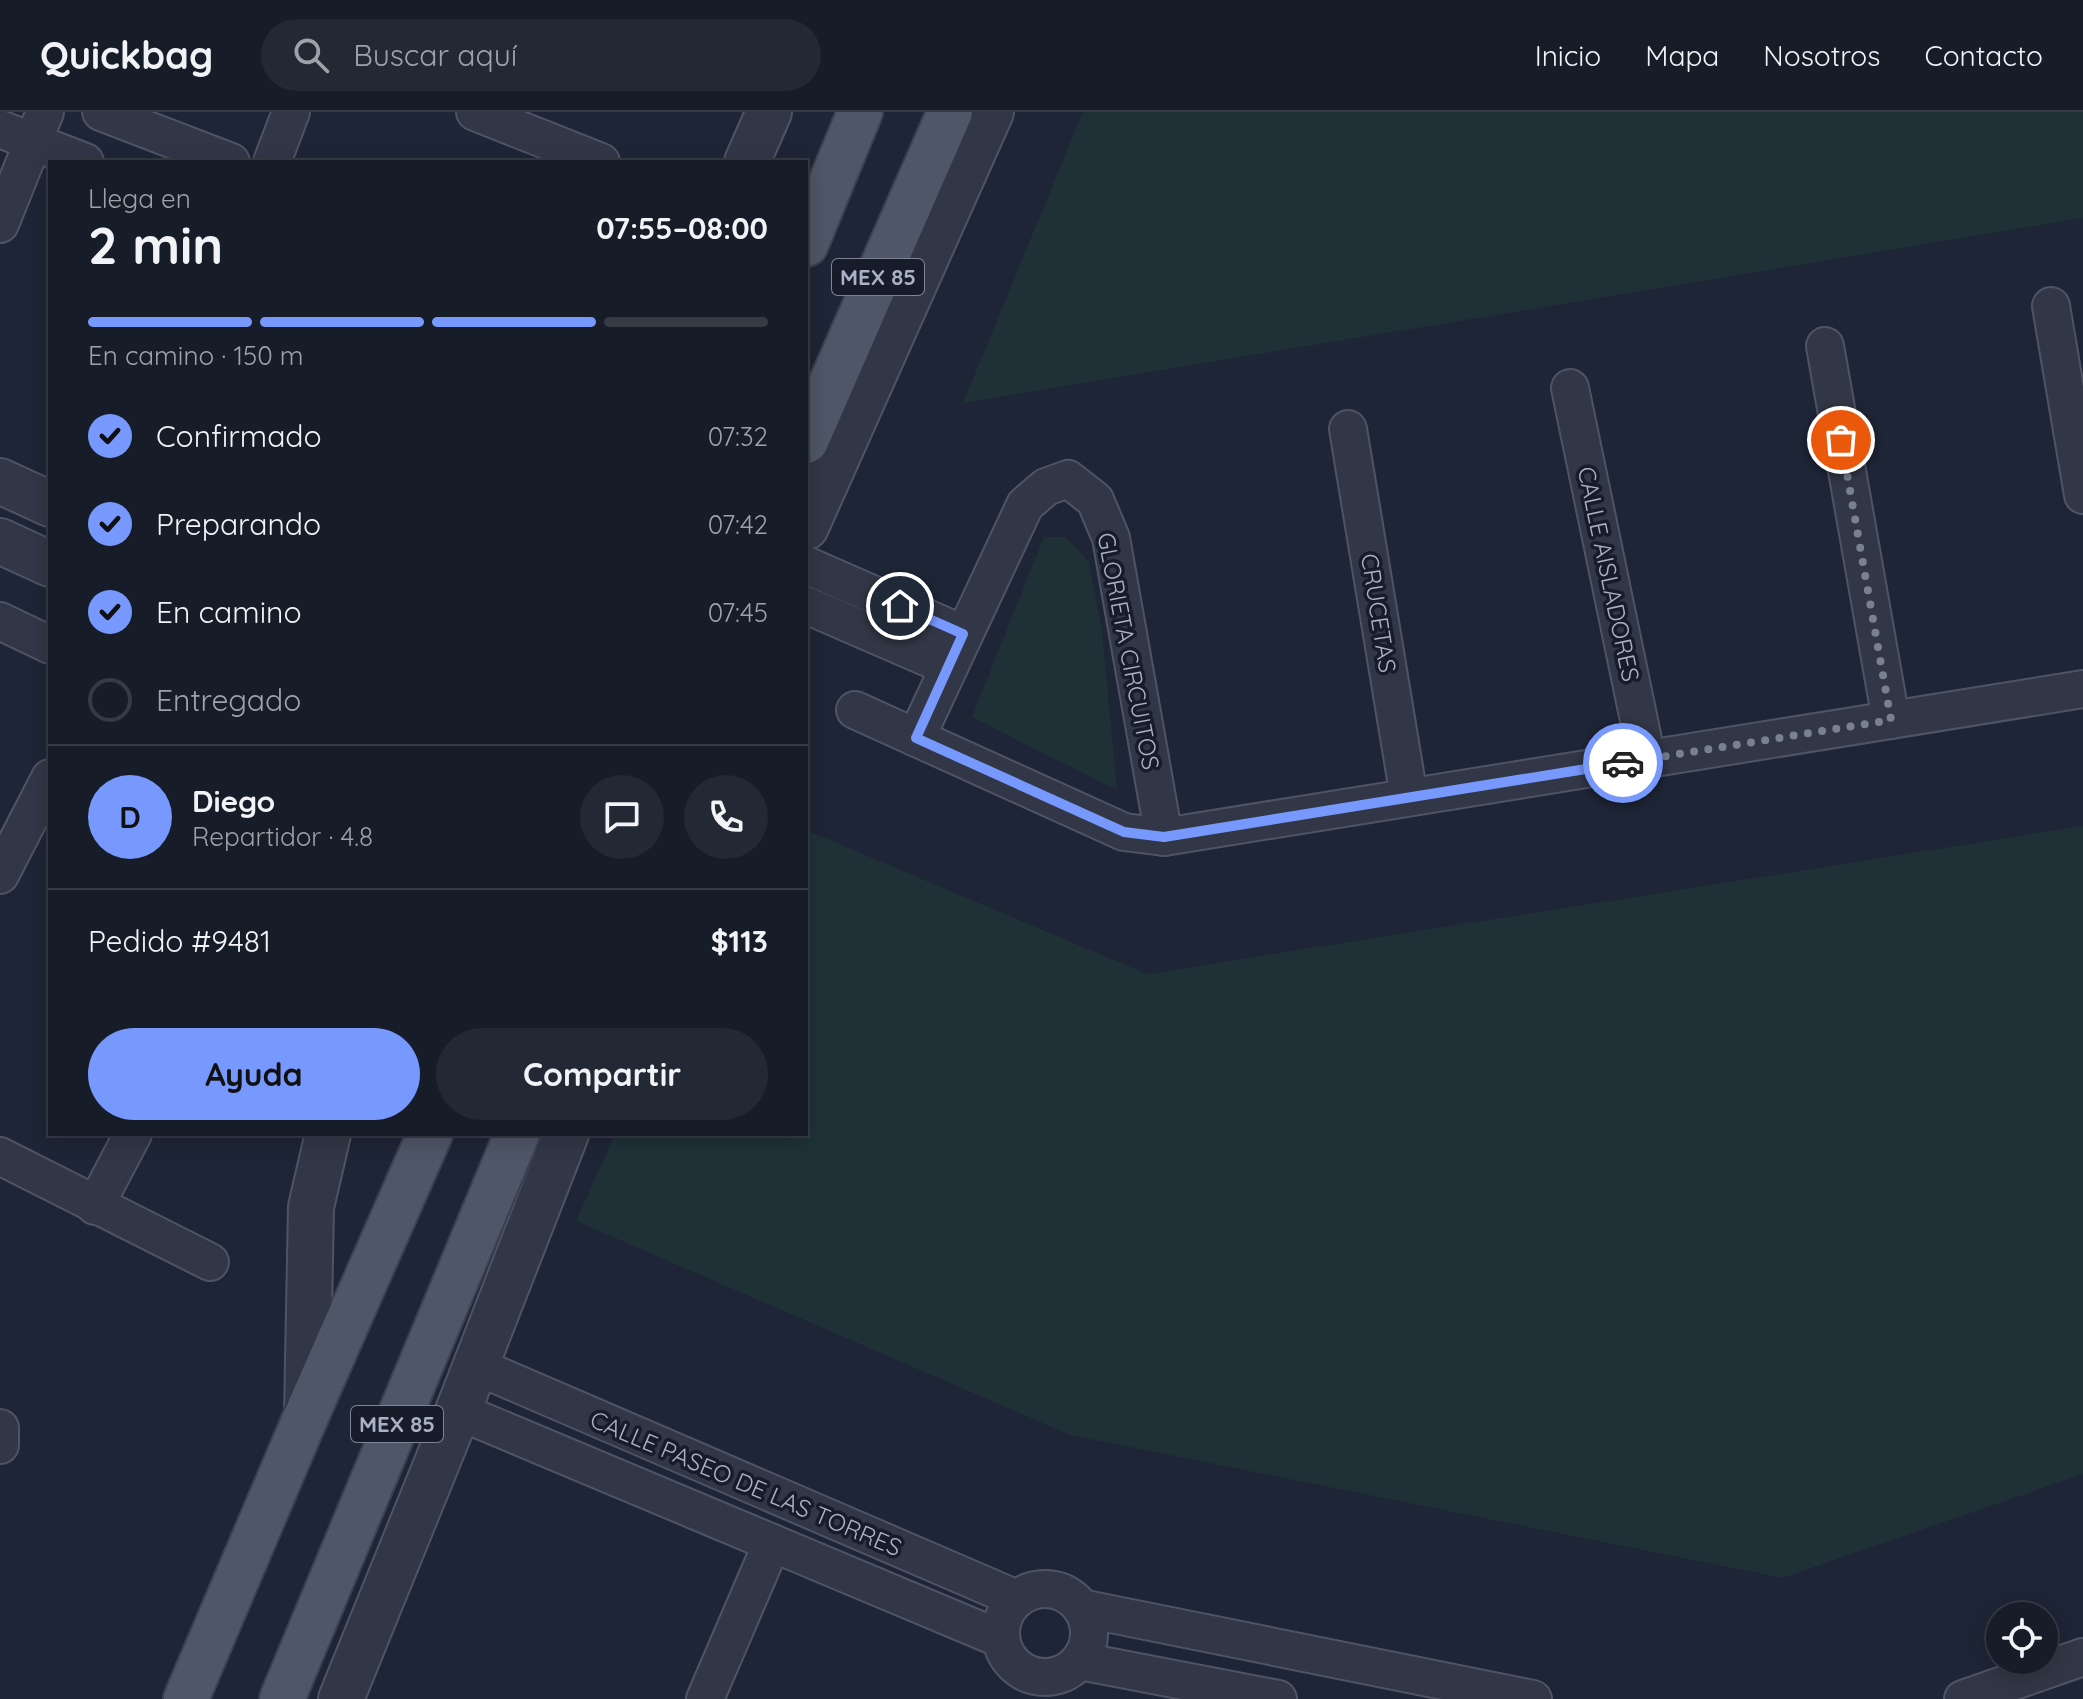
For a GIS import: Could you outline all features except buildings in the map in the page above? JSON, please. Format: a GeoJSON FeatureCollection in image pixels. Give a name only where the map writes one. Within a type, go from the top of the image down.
{"type":"FeatureCollection","features":[{"type":"Feature","properties":{"kind":"main road","name":"MEX 85"},"geometry":{"type":"LineString","coordinates":[[808,237],[815,212],[860,112]]}},
{"type":"Feature","properties":{"kind":"main road","name":"MEX 85"},"geometry":{"type":"LineString","coordinates":[[808,436],[950,112]]}},
{"type":"Feature","properties":{"kind":"main road"},"geometry":{"type":"LineString","coordinates":[[186,1699],[429,1136]]}},
{"type":"Feature","properties":{"kind":"main road","name":"MEX 85"},"geometry":{"type":"LineString","coordinates":[[282,1699],[516,1136]]}},
{"type":"Feature","properties":{"kind":"street"},"geometry":{"type":"LineString","coordinates":[[101,112],[226,160]]}},
{"type":"Feature","properties":{"kind":"street"},"geometry":{"type":"LineString","coordinates":[[273,160],[291,112]]}},
{"type":"Feature","properties":{"kind":"street"},"geometry":{"type":"LineString","coordinates":[[475,112],[596,160]]}},
{"type":"Feature","properties":{"kind":"street"},"geometry":{"type":"LineString","coordinates":[[748,160],[769,112]]}},
{"type":"Feature","properties":{"kind":"street"},"geometry":{"type":"LineString","coordinates":[[808,523],[991,112]]}},
{"type":"Feature","properties":{"kind":"street"},"geometry":{"type":"LineString","coordinates":[[0,224],[26,128],[82,160]]}},
{"type":"Feature","properties":{"kind":"street"},"geometry":{"type":"LineString","coordinates":[[2051,306],[2083,495]]}},
{"type":"Feature","properties":{"kind":"street"},"geometry":{"type":"LineString","coordinates":[[1825,346],[1891,720]]}},
{"type":"Feature","properties":{"kind":"street","name":"CALLE AISLADORES"},"geometry":{"type":"LineString","coordinates":[[1570,388],[1647,759]]}},
{"type":"Feature","properties":{"kind":"street","name":"CRUCETAS"},"geometry":{"type":"LineString","coordinates":[[1348,429],[1409,797]]}},
{"type":"Feature","properties":{"kind":"street","name":"GLORIETA CIRCUITOS"},"geometry":{"type":"LineString","coordinates":[[963,634],[1025,505],[1046,487],[1068,479],[1095,500],[1111,538],[1164,837]]}},
{"type":"Feature","properties":{"kind":"street"},"geometry":{"type":"LineString","coordinates":[[0,481],[48,503]]}},
{"type":"Feature","properties":{"kind":"street"},"geometry":{"type":"LineString","coordinates":[[0,541],[48,563]]}},
{"type":"Feature","properties":{"kind":"street"},"geometry":{"type":"LineString","coordinates":[[808,566],[963,634],[916,738]]}},
{"type":"Feature","properties":{"kind":"street"},"geometry":{"type":"LineString","coordinates":[[808,606],[949,667]]}},
{"type":"Feature","properties":{"kind":"street"},"geometry":{"type":"LineString","coordinates":[[0,621],[48,644]]}},
{"type":"Feature","properties":{"kind":"street"},"geometry":{"type":"LineString","coordinates":[[855,710],[1124,832],[1164,837],[2083,689]]}},
{"type":"Feature","properties":{"kind":"street"},"geometry":{"type":"LineString","coordinates":[[0,875],[48,782]]}},
{"type":"Feature","properties":{"kind":"street"},"geometry":{"type":"LineString","coordinates":[[95,1206],[132,1136]]}},
{"type":"Feature","properties":{"kind":"street"},"geometry":{"type":"LineString","coordinates":[[307,1414],[311,1207],[328,1136]]}},
{"type":"Feature","properties":{"kind":"street"},"geometry":{"type":"LineString","coordinates":[[341,1699],[565,1136]]}},
{"type":"Feature","properties":{"kind":"street"},"geometry":{"type":"LineString","coordinates":[[0,1156],[210,1262]]}},
{"type":"Feature","properties":{"kind":"street","name":"CALLE PASEO DE LAS TORRES"},"geometry":{"type":"LineString","coordinates":[[476,1366],[1017,1599]]}},
{"type":"Feature","properties":{"kind":"street","name":"CALLE PASEO DE LAS TORRES"},"geometry":{"type":"LineString","coordinates":[[458,1411],[1001,1639]]}},
{"type":"Feature","properties":{"kind":"street"},"geometry":{"type":"LineString","coordinates":[[584,1465],[604,1423]]}},
{"type":"Feature","properties":{"kind":"street"},"geometry":{"type":"LineString","coordinates":[[705,1699],[772,1543]]}},
{"type":"Feature","properties":{"kind":"street"},"geometry":{"type":"LineString","coordinates":[[1081,1608],[1089,1635],[1080,1661],[1056,1676],[1041,1678],[1024,1686],[1005,1653],[1001,1623],[1017,1599],[1030,1591],[1045,1589],[1059,1591],[1081,1608],[1533,1699]]}},
{"type":"Feature","properties":{"kind":"street"},"geometry":{"type":"LineString","coordinates":[[1963,1699],[2083,1657]]}},
{"type":"Feature","properties":{"kind":"street"},"geometry":{"type":"LineString","coordinates":[[1080,1661],[1278,1699]]}},
{"type":"Feature","properties":{"kind":"shaded area"},"geometry":{"type":"Polygon","coordinates":[[[1083,112],[2083,112],[2083,218],[963,403],[1083,112]]]}},
{"type":"Feature","properties":{"kind":"shaded area"},"geometry":{"type":"Polygon","coordinates":[[[1044,537],[1065,537],[1089,562],[1102,631],[1117,790],[972,717],[1044,537]]]}},
{"type":"Feature","properties":{"kind":"shaded area"},"geometry":{"type":"Polygon","coordinates":[[[2083,826],[2083,1474],[1782,1578],[1070,1435],[576,1221],[614,1136],[808,1136],[808,831],[1147,974],[2083,826]]]}},
{"type":"Feature","properties":{"kind":"way so far"},"geometry":{"type":"LineString","coordinates":[[1623,763],[1891,720],[1841,440]]}},
{"type":"Feature","properties":{"kind":"route"},"geometry":{"type":"LineString","coordinates":[[900,606],[963,634],[916,738],[1124,832],[1164,837],[1623,763]]}}]}
